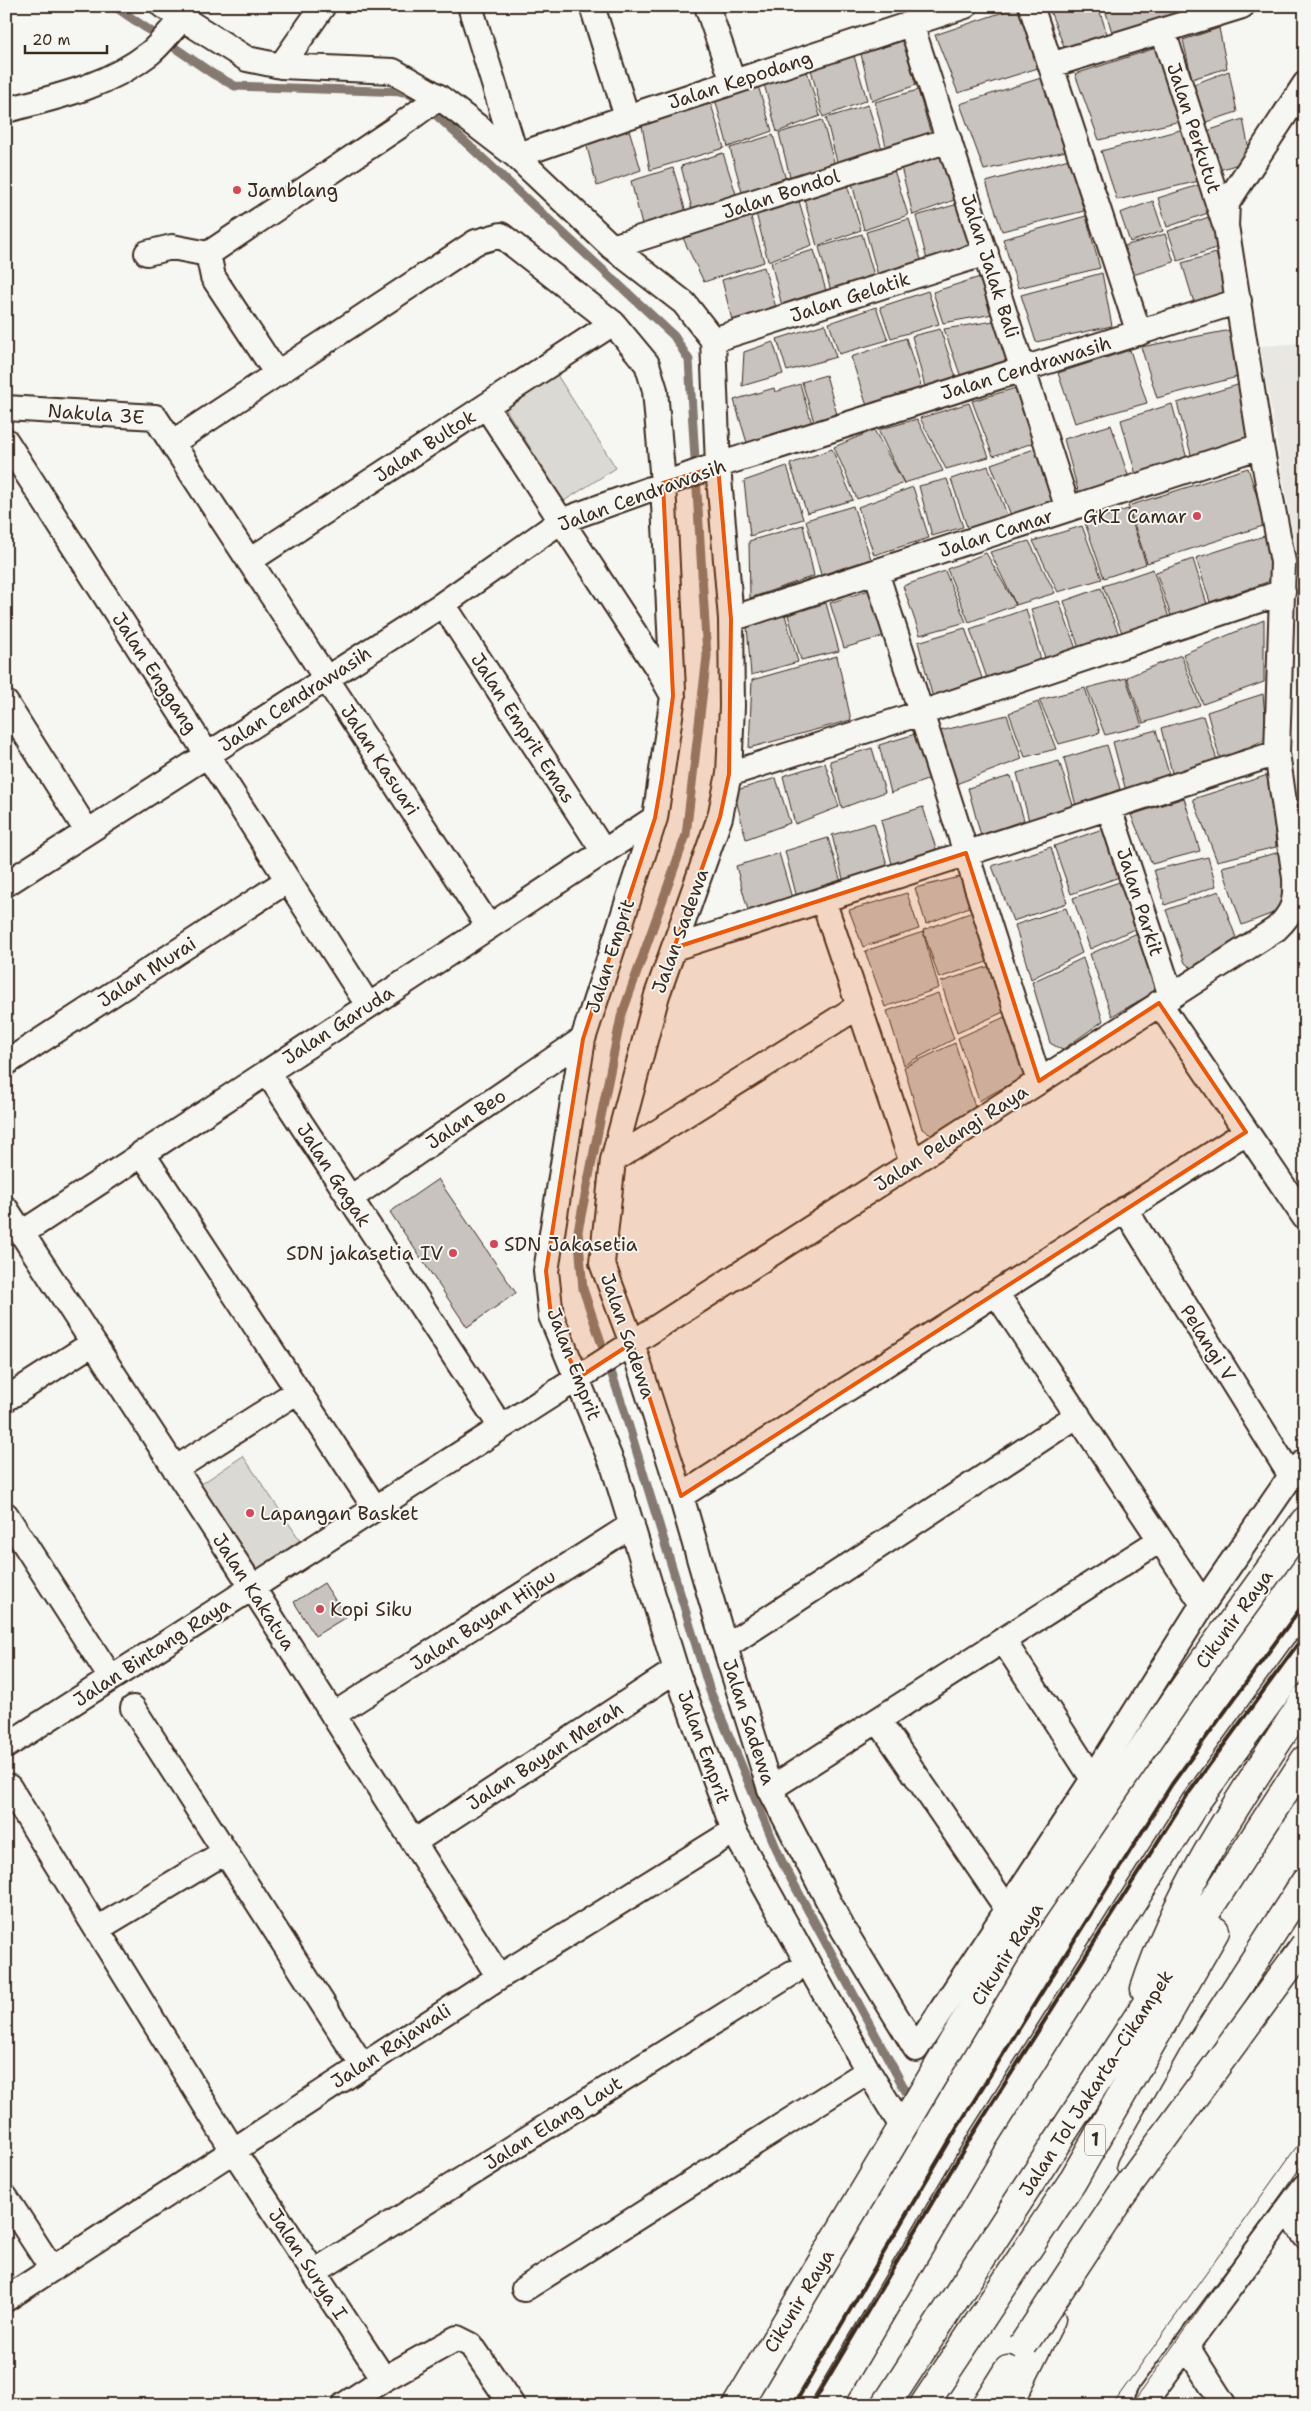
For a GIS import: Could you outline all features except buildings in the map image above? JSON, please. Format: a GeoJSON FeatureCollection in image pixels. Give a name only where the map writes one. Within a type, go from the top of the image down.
{"type":"FeatureCollection","features":[{"type":"Feature","properties":{"kind":"main road","name":"Cikunir Raya"},"geometry":{"type":"LineString","coordinates":[[737,2405],[904,2128],[1025,1921],[1187,1684],[1305,1521]]}},
{"type":"Feature","properties":{"kind":"main road"},"geometry":{"type":"LineString","coordinates":[[826,2405],[982,2140],[1185,1819],[1305,1652]]}},
{"type":"Feature","properties":{"kind":"main road"},"geometry":{"type":"LineString","coordinates":[[1134,2024],[1158,1950],[1218,1833],[1305,1699]]}},
{"type":"Feature","properties":{"kind":"main road","name":"Jalan Tol Jakarta–Cikampek"},"geometry":{"type":"LineString","coordinates":[[886,2405],[1305,1760]]}},
{"type":"Feature","properties":{"kind":"main road"},"geometry":{"type":"LineString","coordinates":[[1251,1867],[1305,1772]]}},
{"type":"Feature","properties":{"kind":"main road"},"geometry":{"type":"LineString","coordinates":[[1251,1867],[1305,1790]]}},
{"type":"Feature","properties":{"kind":"main road","name":"1"},"geometry":{"type":"LineString","coordinates":[[924,2405],[1072,2182],[1251,1867]]}},
{"type":"Feature","properties":{"kind":"main road","name":"1"},"geometry":{"type":"LineString","coordinates":[[1008,2405],[1119,2186],[1200,2045],[1305,1882]]}},
{"type":"Feature","properties":{"kind":"main road"},"geometry":{"type":"LineString","coordinates":[[986,2405],[1121,2196],[1305,1945]]}},
{"type":"Feature","properties":{"kind":"street"},"geometry":{"type":"LineString","coordinates":[[281,66],[323,6]]}},
{"type":"Feature","properties":{"kind":"street"},"geometry":{"type":"LineString","coordinates":[[470,6],[516,156]]}},
{"type":"Feature","properties":{"kind":"street"},"geometry":{"type":"LineString","coordinates":[[707,6],[733,82]]}},
{"type":"Feature","properties":{"kind":"street","name":"Jalan Kepodang"},"geometry":{"type":"LineString","coordinates":[[516,156],[627,117],[965,6]]}},
{"type":"Feature","properties":{"kind":"street"},"geometry":{"type":"LineString","coordinates":[[1031,6],[1139,333]]}},
{"type":"Feature","properties":{"kind":"street"},"geometry":{"type":"LineString","coordinates":[[1051,65],[1242,6]]}},
{"type":"Feature","properties":{"kind":"street"},"geometry":{"type":"LineString","coordinates":[[595,7],[627,117]]}},
{"type":"Feature","properties":{"kind":"street"},"geometry":{"type":"LineString","coordinates":[[6,110],[78,91],[113,76],[150,53],[171,20],[247,59],[281,66],[393,71],[428,105],[516,156],[612,248],[684,302],[713,340]]}},
{"type":"Feature","properties":{"kind":"street","name":"Jalan Jalak Bali"},"geometry":{"type":"LineString","coordinates":[[911,24],[1068,509]]}},
{"type":"Feature","properties":{"kind":"street","name":"Jalan Perkutut"},"geometry":{"type":"LineString","coordinates":[[1163,31],[1226,226]]}},
{"type":"Feature","properties":{"kind":"street"},"geometry":{"type":"LineString","coordinates":[[1226,226],[1227,203],[1305,84]]}},
{"type":"Feature","properties":{"kind":"street"},"geometry":{"type":"LineString","coordinates":[[146,253],[172,247],[208,254],[428,105]]}},
{"type":"Feature","properties":{"kind":"street","name":"Jalan Bondol"},"geometry":{"type":"LineString","coordinates":[[612,248],[949,140]]}},
{"type":"Feature","properties":{"kind":"street","name":"Jalan Pelangi Raya"},"geometry":{"type":"LineString","coordinates":[[629,1345],[1276,929],[1288,918],[1296,898],[1295,878],[1277,754],[1283,562],[1261,446],[1226,226]]}},
{"type":"Feature","properties":{"kind":"street","name":"Jalan Emprit"},"geometry":{"type":"LineString","coordinates":[[277,374],[476,242],[501,235],[613,323],[647,364],[655,390],[670,481],[673,696],[655,818],[584,1039],[546,1270],[551,1316],[582,1375],[614,1468],[676,1670],[734,1831],[868,2071],[904,2128]]}},
{"type":"Feature","properties":{"kind":"street","name":"Jalan Gelatik"},"geometry":{"type":"LineString","coordinates":[[713,340],[986,253]]}},
{"type":"Feature","properties":{"kind":"street"},"geometry":{"type":"LineString","coordinates":[[172,443],[277,374],[213,277],[208,254]]}},
{"type":"Feature","properties":{"kind":"street","name":"Jalan Cendrawasih"},"geometry":{"type":"LineString","coordinates":[[6,884],[443,604],[561,521],[712,467],[1239,301]]}},
{"type":"Feature","properties":{"kind":"street"},"geometry":{"type":"LineString","coordinates":[[486,406],[613,323]]}},
{"type":"Feature","properties":{"kind":"street","name":"Jalan Sadewa"},"geometry":{"type":"LineString","coordinates":[[713,340],[712,467],[731,619],[732,706],[729,774],[720,817],[657,995],[613,1160],[604,1230],[602,1263],[681,1496],[725,1647],[770,1789],[843,1929],[916,2048],[1008,1910]]}},
{"type":"Feature","properties":{"kind":"street","name":"Jalan Bultok"},"geometry":{"type":"LineString","coordinates":[[249,561],[486,406],[561,521]]}},
{"type":"Feature","properties":{"kind":"street","name":"Nakula 3E"},"geometry":{"type":"LineString","coordinates":[[6,408],[155,417],[172,443]]}},
{"type":"Feature","properties":{"kind":"street","name":"Jalan Enggang"},"geometry":{"type":"LineString","coordinates":[[6,441],[368,1005]]}},
{"type":"Feature","properties":{"kind":"street","name":"Jalan Kasuari"},"geometry":{"type":"LineString","coordinates":[[172,443],[488,927]]}},
{"type":"Feature","properties":{"kind":"street","name":"Jalan Camar"},"geometry":{"type":"LineString","coordinates":[[731,619],[1261,446]]}},
{"type":"Feature","properties":{"kind":"street"},"geometry":{"type":"LineString","coordinates":[[561,521],[658,668],[673,696]]}},
{"type":"Feature","properties":{"kind":"street"},"geometry":{"type":"LineString","coordinates":[[876,572],[1039,1081]]}},
{"type":"Feature","properties":{"kind":"street"},"geometry":{"type":"LineString","coordinates":[[729,774],[921,713],[1283,592]]}},
{"type":"Feature","properties":{"kind":"street","name":"Jalan Emprit Emas"},"geometry":{"type":"LineString","coordinates":[[443,604],[604,852]]}},
{"type":"Feature","properties":{"kind":"street"},"geometry":{"type":"LineString","coordinates":[[6,703],[87,831]]}},
{"type":"Feature","properties":{"kind":"street"},"geometry":{"type":"LineString","coordinates":[[674,948],[1277,754]]}},
{"type":"Feature","properties":{"kind":"street","name":"Jalan Parkit"},"geometry":{"type":"LineString","coordinates":[[1109,808],[1165,1000],[1246,1132],[1305,1218]]}},
{"type":"Feature","properties":{"kind":"street","name":"Jalan Garuda"},"geometry":{"type":"LineString","coordinates":[[22,1233],[655,818]]}},
{"type":"Feature","properties":{"kind":"street","name":"Jalan Murai"},"geometry":{"type":"LineString","coordinates":[[6,1062],[288,880]]}},
{"type":"Feature","properties":{"kind":"street"},"geometry":{"type":"LineString","coordinates":[[823,900],[912,1163]]}},
{"type":"Feature","properties":{"kind":"street"},"geometry":{"type":"LineString","coordinates":[[613,1160],[859,1006]]}},
{"type":"Feature","properties":{"kind":"street","name":"Jalan Beo"},"geometry":{"type":"LineString","coordinates":[[349,1199],[584,1039]]}},
{"type":"Feature","properties":{"kind":"street","name":"Jalan Gagak"},"geometry":{"type":"LineString","coordinates":[[267,1072],[501,1427]]}},
{"type":"Feature","properties":{"kind":"street"},"geometry":{"type":"LineString","coordinates":[[681,1496],[1246,1132]]}},
{"type":"Feature","properties":{"kind":"street"},"geometry":{"type":"LineString","coordinates":[[142,1153],[375,1508]]}},
{"type":"Feature","properties":{"kind":"street","name":"Jalan Kakatua"},"geometry":{"type":"LineString","coordinates":[[6,1209],[252,1587],[499,1977]]}},
{"type":"Feature","properties":{"kind":"street","name":"Pelangi V"},"geometry":{"type":"LineString","coordinates":[[1125,1209],[1298,1468]]}},
{"type":"Feature","properties":{"kind":"street"},"geometry":{"type":"LineString","coordinates":[[996,1293],[1203,1604]]}},
{"type":"Feature","properties":{"kind":"street"},"geometry":{"type":"LineString","coordinates":[[6,1399],[93,1343]]}},
{"type":"Feature","properties":{"kind":"street","name":"Jalan Bintang Raya"},"geometry":{"type":"LineString","coordinates":[[6,1746],[629,1345]]}},
{"type":"Feature","properties":{"kind":"street"},"geometry":{"type":"LineString","coordinates":[[175,1470],[298,1391]]}},
{"type":"Feature","properties":{"kind":"street"},"geometry":{"type":"LineString","coordinates":[[725,1647],[1078,1415]]}},
{"type":"Feature","properties":{"kind":"street"},"geometry":{"type":"LineString","coordinates":[[878,1720],[1008,1910],[1093,1780],[1203,1604],[1298,1468]]}},
{"type":"Feature","properties":{"kind":"street"},"geometry":{"type":"LineString","coordinates":[[6,1515],[112,1678]]}},
{"type":"Feature","properties":{"kind":"street","name":"Jalan Bayan Hijau"},"geometry":{"type":"LineString","coordinates":[[334,1716],[632,1525]]}},
{"type":"Feature","properties":{"kind":"street"},"geometry":{"type":"LineString","coordinates":[[770,1789],[1160,1540]]}},
{"type":"Feature","properties":{"kind":"street"},"geometry":{"type":"LineString","coordinates":[[1003,1640],[1093,1780]]}},
{"type":"Feature","properties":{"kind":"street","name":"Jalan Bayan Merah"},"geometry":{"type":"LineString","coordinates":[[414,1842],[676,1670]]}},
{"type":"Feature","properties":{"kind":"street"},"geometry":{"type":"LineString","coordinates":[[133,1708],[362,2065]]}},
{"type":"Feature","properties":{"kind":"street","name":"Jalan Surya I"},"geometry":{"type":"LineString","coordinates":[[9,1787],[233,2150],[384,2378]]}},
{"type":"Feature","properties":{"kind":"street","name":"Jalan Rajawali"},"geometry":{"type":"LineString","coordinates":[[6,2299],[362,2065],[499,1977],[734,1831]]}},
{"type":"Feature","properties":{"kind":"street"},"geometry":{"type":"LineString","coordinates":[[97,1929],[225,1852]]}},
{"type":"Feature","properties":{"kind":"street","name":"Jalan Elang Laut"},"geometry":{"type":"LineString","coordinates":[[314,2272],[792,1973]]}},
{"type":"Feature","properties":{"kind":"street"},"geometry":{"type":"LineString","coordinates":[[524,2289],[868,2071]]}},
{"type":"Feature","properties":{"kind":"street"},"geometry":{"type":"LineString","coordinates":[[1145,2405],[1149,2396],[1305,2186]]}},
{"type":"Feature","properties":{"kind":"street"},"geometry":{"type":"LineString","coordinates":[[6,2198],[52,2269]]}},
{"type":"Feature","properties":{"kind":"street"},"geometry":{"type":"LineString","coordinates":[[1288,2209],[1305,2236]]}},
{"type":"Feature","properties":{"kind":"street"},"geometry":{"type":"LineString","coordinates":[[344,2405],[384,2378],[457,2338],[471,2345],[512,2405]]}},
{"type":"Feature","properties":{"kind":"street"},"geometry":{"type":"LineString","coordinates":[[1187,2347],[1224,2405]]}},
{"type":"Feature","properties":{"kind":"highlighted area"},"geometry":{"type":"Polygon","coordinates":[[[718,466],[731,619],[729,774],[720,817],[674,948],[966,853],[1039,1081],[1159,1003],[1246,1132],[681,1496],[632,1343],[578,1378],[551,1316],[546,1271],[583,1039],[655,818],[662,778],[673,696],[663,483],[718,466]]]}},
{"type":"Feature","properties":{"kind":"shaded area"},"geometry":{"type":"Polygon","coordinates":[[[1305,343],[1305,579],[1301,579],[1260,346],[1305,343]]]}},
{"type":"Feature","properties":{"kind":"shaded area"},"geometry":{"type":"Polygon","coordinates":[[[557,375],[616,468],[564,501],[505,408],[557,375]]]}},
{"type":"Feature","properties":{"kind":"shaded area","name":"Lapangan Basket"},"geometry":{"type":"Polygon","coordinates":[[[243,1456],[300,1540],[257,1569],[200,1485],[243,1456]]]}},
{"type":"Feature","properties":{"kind":"waterway"},"geometry":{"type":"LineString","coordinates":[[114,6],[213,74],[235,86],[406,92],[421,101],[674,336],[689,360],[707,656],[686,835],[621,1017],[578,1231],[583,1289],[623,1407],[710,1691],[782,1862],[909,2097]]}},
{"type":"Feature","properties":{"kind":"tram line"},"geometry":{"type":"LineString","coordinates":[[1112,2405],[1305,2135]]}},
{"type":"Feature","properties":{"kind":"tram line"},"geometry":{"type":"LineString","coordinates":[[1131,2405],[1305,2161]]}},
{"type":"Feature","properties":{"kind":"railway"},"geometry":{"type":"LineString","coordinates":[[794,2405],[957,2128],[1172,1784],[1305,1602]]}},
{"type":"Feature","properties":{"kind":"railway"},"geometry":{"type":"LineString","coordinates":[[812,2405],[971,2137],[1188,1794],[1305,1634]]}},
{"type":"Feature","properties":{"kind":"place","name":"Jamblang"},"geometry":{"type":"Point","coordinates":[237,190]}},
{"type":"Feature","properties":{"kind":"place","name":"GKI Camar"},"geometry":{"type":"Point","coordinates":[1197,516]}},
{"type":"Feature","properties":{"kind":"place","name":"SDN Jakasetia"},"geometry":{"type":"Point","coordinates":[494,1244]}},
{"type":"Feature","properties":{"kind":"place","name":"SDN jakasetia IV"},"geometry":{"type":"Point","coordinates":[453,1253]}},
{"type":"Feature","properties":{"kind":"place","name":"Lapangan Basket"},"geometry":{"type":"Point","coordinates":[250,1513]}},
{"type":"Feature","properties":{"kind":"place","name":"Kopi Siku"},"geometry":{"type":"Point","coordinates":[320,1609]}}]}
